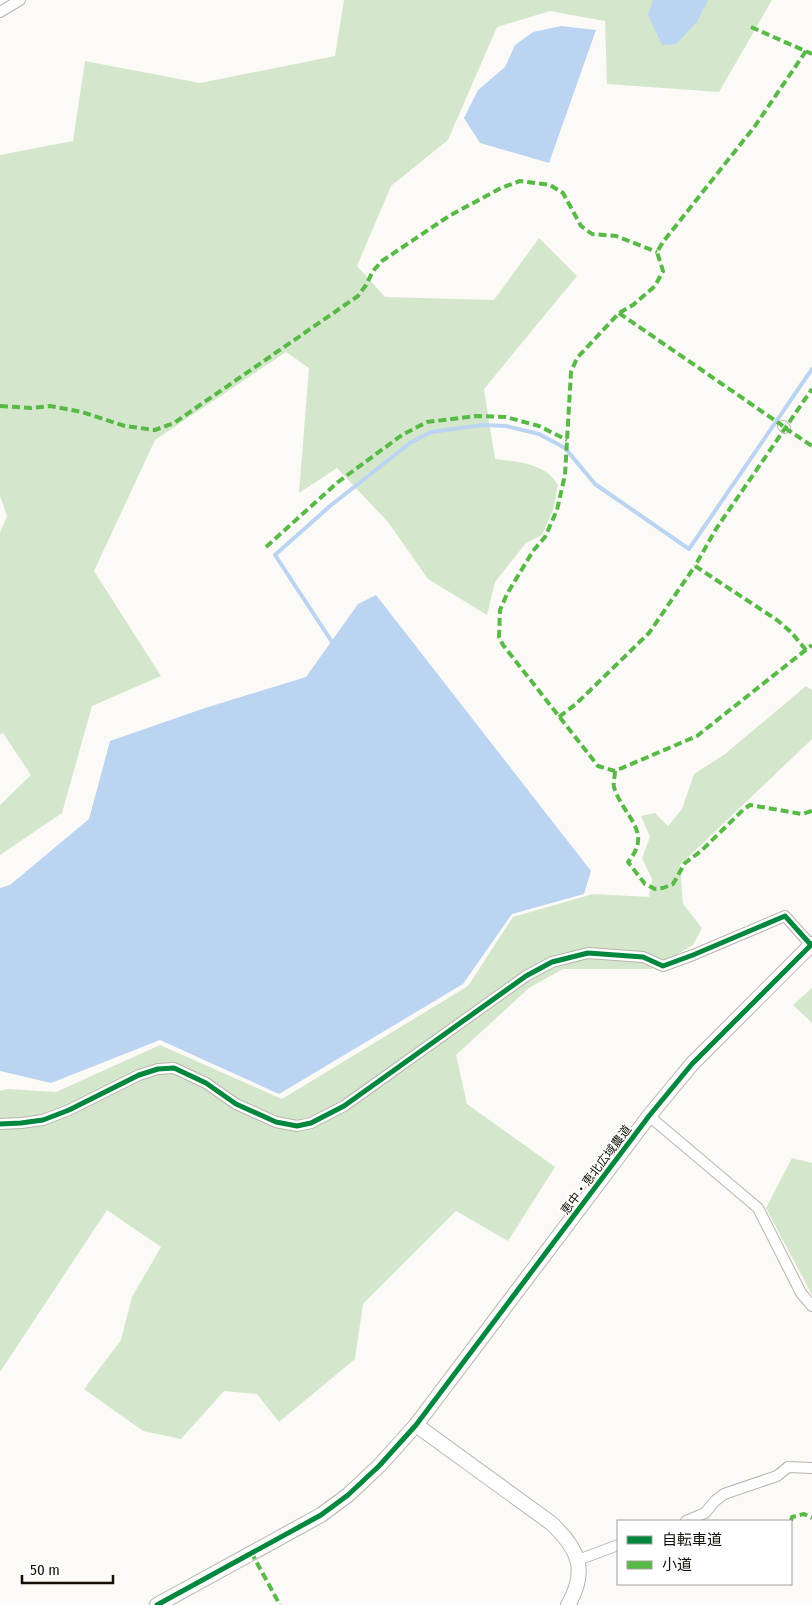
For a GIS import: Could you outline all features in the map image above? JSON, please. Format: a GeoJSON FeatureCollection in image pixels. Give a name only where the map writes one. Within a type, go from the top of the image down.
{"type":"FeatureCollection","features":[{"type":"Feature","properties":{"kind":"street"},"geometry":{"type":"LineString","coordinates":[[0,12],[20,0]]}},
{"type":"Feature","properties":{"kind":"street"},"geometry":{"type":"LineString","coordinates":[[0,1124],[21,1124],[43,1120],[69,1110],[139,1075],[158,1068],[174,1068],[206,1083],[236,1104],[276,1122],[297,1126],[311,1123],[344,1106],[526,976],[552,962],[588,953],[642,957],[663,966],[785,916],[811,945]]}},
{"type":"Feature","properties":{"kind":"street","name":"恵中・恵北広域農道"},"geometry":{"type":"LineString","coordinates":[[157,1605],[321,1515],[379,1466],[416,1425],[648,1116],[692,1064],[811,945]]}},
{"type":"Feature","properties":{"kind":"street"},"geometry":{"type":"LineString","coordinates":[[648,1116],[758,1208],[801,1293],[812,1306]]}},
{"type":"Feature","properties":{"kind":"street"},"geometry":{"type":"LineString","coordinates":[[416,1425],[551,1523],[566,1537],[578,1560],[579,1581],[575,1594],[568,1605]]}},
{"type":"Feature","properties":{"kind":"street"},"geometry":{"type":"LineString","coordinates":[[688,1520],[705,1513],[724,1494],[777,1476],[788,1468],[812,1468]]}},
{"type":"Feature","properties":{"kind":"street"},"geometry":{"type":"LineString","coordinates":[[578,1560],[617,1544]]}},
{"type":"Feature","properties":{"kind":"green space"},"geometry":{"type":"Polygon","coordinates":[[[344,0],[772,0],[719,92],[607,84],[605,21],[550,11],[497,27],[448,140],[391,186],[357,266],[385,297],[494,300],[539,238],[577,276],[484,389],[495,459],[539,468],[553,478],[558,485],[553,510],[542,535],[526,543],[495,582],[487,615],[428,579],[388,522],[337,468],[299,493],[309,368],[286,352],[155,440],[94,571],[161,676],[92,706],[62,813],[0,855],[0,805],[31,775],[3,733],[0,734],[0,533],[7,516],[0,496],[0,155],[73,141],[85,61],[200,83],[335,56],[344,0]]]}},
{"type":"Feature","properties":{"kind":"green space"},"geometry":{"type":"Polygon","coordinates":[[[806,686],[812,690],[812,739],[680,865],[683,904],[702,928],[693,945],[652,969],[563,969],[529,988],[456,1055],[467,1104],[555,1167],[508,1241],[456,1211],[363,1304],[355,1359],[279,1422],[257,1394],[224,1391],[181,1439],[143,1431],[84,1389],[121,1340],[132,1297],[161,1247],[107,1210],[0,1372],[0,1091],[7,1089],[56,1092],[160,1045],[282,1099],[468,986],[513,917],[593,894],[649,897],[652,879],[642,858],[650,837],[641,816],[655,813],[668,826],[682,809],[694,774],[725,754],[806,686]]]}},
{"type":"Feature","properties":{"kind":"green space"},"geometry":{"type":"Polygon","coordinates":[[[812,988],[812,1023],[793,1005],[812,988]]]}},
{"type":"Feature","properties":{"kind":"green space"},"geometry":{"type":"Polygon","coordinates":[[[792,1158],[812,1163],[812,1295],[766,1208],[792,1158]]]}},
{"type":"Feature","properties":{"kind":"water"},"geometry":{"type":"Polygon","coordinates":[[[653,0],[708,0],[697,22],[676,44],[662,45],[648,15],[653,0]]]}},
{"type":"Feature","properties":{"kind":"water"},"geometry":{"type":"Polygon","coordinates":[[[561,26],[596,30],[549,163],[480,143],[464,118],[478,90],[505,67],[515,45],[533,32],[561,26]]]}},
{"type":"Feature","properties":{"kind":"water"},"geometry":{"type":"Polygon","coordinates":[[[376,595],[591,871],[584,894],[512,914],[463,984],[279,1094],[160,1040],[51,1083],[0,1071],[0,888],[10,885],[89,819],[110,741],[205,708],[306,677],[358,604],[376,595]]]}},
{"type":"Feature","properties":{"kind":"waterway"},"geometry":{"type":"LineString","coordinates":[[334,645],[275,555],[330,506],[410,443],[431,432],[483,425],[506,426],[539,434],[565,448],[595,484],[689,549],[812,369]]}},
{"type":"Feature","properties":{"kind":"marked path"},"geometry":{"type":"LineString","coordinates":[[751,27],[812,54]]}},
{"type":"Feature","properties":{"kind":"marked path"},"geometry":{"type":"LineString","coordinates":[[806,51],[755,126],[663,242],[657,252],[663,271],[655,286],[633,305],[619,313],[577,358],[571,372],[565,475],[557,510],[545,537],[533,551],[507,594],[500,610],[499,637],[503,645],[598,766],[615,771],[697,736],[812,645]]}},
{"type":"Feature","properties":{"kind":"marked path"},"geometry":{"type":"LineString","coordinates":[[0,406],[31,408],[50,406],[82,412],[125,426],[155,430],[174,423],[358,296],[373,271],[382,261],[449,216],[501,188],[520,181],[550,185],[563,193],[581,226],[592,234],[616,236],[657,252]]}},
{"type":"Feature","properties":{"kind":"marked path"},"geometry":{"type":"LineString","coordinates":[[619,313],[783,426]]}},
{"type":"Feature","properties":{"kind":"marked path"},"geometry":{"type":"LineString","coordinates":[[806,650],[791,632],[777,620],[695,566],[716,529],[812,389]]}},
{"type":"Feature","properties":{"kind":"marked path"},"geometry":{"type":"LineString","coordinates":[[266,547],[338,482],[402,435],[427,422],[476,416],[506,417],[539,426],[567,440]]}},
{"type":"Feature","properties":{"kind":"marked path"},"geometry":{"type":"LineString","coordinates":[[785,428],[812,446]]}},
{"type":"Feature","properties":{"kind":"marked path"},"geometry":{"type":"LineString","coordinates":[[559,717],[576,704],[649,633],[695,566]]}},
{"type":"Feature","properties":{"kind":"marked path"},"geometry":{"type":"LineString","coordinates":[[615,771],[614,787],[637,833],[638,841],[635,851],[628,862],[645,884],[655,889],[673,884],[685,863],[701,851],[750,805],[802,814],[812,811]]}},
{"type":"Feature","properties":{"kind":"marked path"},"geometry":{"type":"LineString","coordinates":[[791,1520],[792,1517],[804,1514],[812,1518]]}},
{"type":"Feature","properties":{"kind":"marked path"},"geometry":{"type":"LineString","coordinates":[[251,1552],[280,1605]]}},
{"type":"Feature","properties":{"kind":"cycle path"},"geometry":{"type":"LineString","coordinates":[[0,1124],[43,1120],[69,1110],[139,1075],[158,1069],[174,1068],[206,1083],[236,1104],[276,1122],[297,1126],[311,1123],[344,1106],[526,976],[552,962],[588,953],[643,957],[663,966],[785,916],[811,945]]}},
{"type":"Feature","properties":{"kind":"cycle path"},"geometry":{"type":"LineString","coordinates":[[157,1605],[321,1515],[348,1495],[379,1466],[416,1425],[649,1116],[692,1064],[812,944]]}}]}
